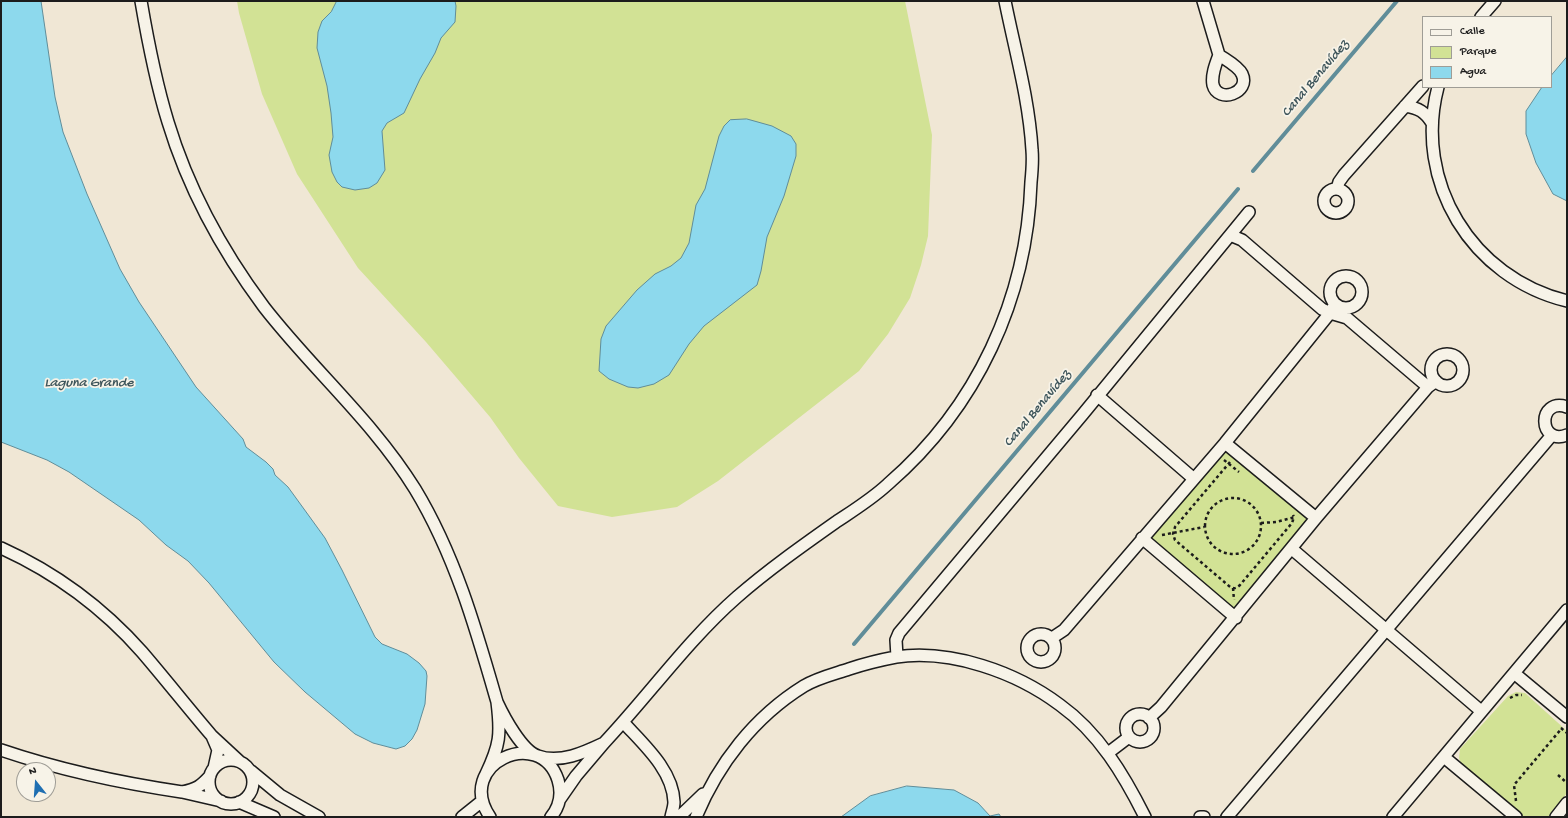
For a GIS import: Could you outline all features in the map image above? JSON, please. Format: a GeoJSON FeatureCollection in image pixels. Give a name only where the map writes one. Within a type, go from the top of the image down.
{"type":"FeatureCollection","features":[{"type":"Feature","properties":{"kind":"street"},"geometry":{"type":"LineString","coordinates":[[141,1],[157,81],[169,124],[200,202],[220,240],[264,306],[362,418],[392,456],[415,489],[441,537],[459,580],[478,634],[497,702],[504,717],[526,747],[548,764],[556,774],[560,786],[560,799]]}},
{"type":"Feature","properties":{"kind":"street"},"geometry":{"type":"LineString","coordinates":[[552,817],[556,811],[560,799],[576,776],[702,632],[736,598],[783,560],[871,499],[933,441],[959,407],[986,359],[1004,319],[1015,287],[1026,246],[1030,208],[1032,152],[1030,123],[1025,90],[1005,1]]}},
{"type":"Feature","properties":{"kind":"street"},"geometry":{"type":"LineString","coordinates":[[1203,1],[1219,54]]}},
{"type":"Feature","properties":{"kind":"street"},"geometry":{"type":"LineString","coordinates":[[1482,16],[1495,1]]}},
{"type":"Feature","properties":{"kind":"street"},"geometry":{"type":"LineString","coordinates":[[1337,189],[1339,182],[1344,175],[1422,87]]}},
{"type":"Feature","properties":{"kind":"street"},"geometry":{"type":"LineString","coordinates":[[1438,88],[1432,123],[1434,158],[1441,186],[1456,220],[1466,236],[1497,268],[1529,288],[1550,297],[1567,301]]}},
{"type":"Feature","properties":{"kind":"street"},"geometry":{"type":"LineString","coordinates":[[1405,106],[1418,108],[1425,113],[1432,123]]}},
{"type":"Feature","properties":{"kind":"street"},"geometry":{"type":"LineString","coordinates":[[897,657],[896,640],[900,633],[1250,212]]}},
{"type":"Feature","properties":{"kind":"street"},"geometry":{"type":"LineString","coordinates":[[1148,718],[1161,708],[1236,618],[1316,518],[1432,384],[1347,318],[1333,309],[1322,309],[1242,240],[1230,236]]}},
{"type":"Feature","properties":{"kind":"street"},"geometry":{"type":"LineString","coordinates":[[1052,638],[1064,630],[1225,443],[1333,309]]}},
{"type":"Feature","properties":{"kind":"street"},"geometry":{"type":"LineString","coordinates":[[1097,395],[1194,478]]}},
{"type":"Feature","properties":{"kind":"street"},"geometry":{"type":"LineString","coordinates":[[1567,407],[1557,406],[1552,408],[1545,416],[1545,426],[1552,435],[1562,437],[1567,435]]}},
{"type":"Feature","properties":{"kind":"street"},"geometry":{"type":"LineString","coordinates":[[1228,817],[1552,435]]}},
{"type":"Feature","properties":{"kind":"street"},"geometry":{"type":"LineString","coordinates":[[1225,443],[1316,518]]}},
{"type":"Feature","properties":{"kind":"street"},"geometry":{"type":"LineString","coordinates":[[1142,538],[1236,618]]}},
{"type":"Feature","properties":{"kind":"street"},"geometry":{"type":"LineString","coordinates":[[1,548],[48,572],[79,594],[106,617],[141,651],[212,736],[280,795],[319,817]]}},
{"type":"Feature","properties":{"kind":"street"},"geometry":{"type":"LineString","coordinates":[[1292,549],[1481,711]]}},
{"type":"Feature","properties":{"kind":"street"},"geometry":{"type":"LineString","coordinates":[[1393,817],[1567,610]]}},
{"type":"Feature","properties":{"kind":"street"},"geometry":{"type":"LineString","coordinates":[[696,817],[711,786],[728,758],[750,730],[769,712],[804,686],[819,679],[870,662],[897,657],[940,658],[969,662],[1013,676],[1035,688],[1061,705],[1081,723],[1108,753],[1129,786],[1145,817]]}},
{"type":"Feature","properties":{"kind":"street"},"geometry":{"type":"LineString","coordinates":[[1514,673],[1567,717]]}},
{"type":"Feature","properties":{"kind":"street"},"geometry":{"type":"LineString","coordinates":[[490,817],[482,802],[481,792],[486,774],[495,755],[499,738],[497,702]]}},
{"type":"Feature","properties":{"kind":"street"},"geometry":{"type":"LineString","coordinates":[[1140,714],[1148,718],[1153,725],[1150,738],[1143,742],[1138,742],[1129,737],[1126,726],[1131,718],[1140,714]]}},
{"type":"Feature","properties":{"kind":"street"},"geometry":{"type":"LineString","coordinates":[[623,722],[654,756],[664,770],[672,789],[674,802],[671,817]]}},
{"type":"Feature","properties":{"kind":"street"},"geometry":{"type":"LineString","coordinates":[[212,736],[218,750],[210,782],[213,793],[222,801]]}},
{"type":"Feature","properties":{"kind":"street"},"geometry":{"type":"LineString","coordinates":[[1108,753],[1129,737]]}},
{"type":"Feature","properties":{"kind":"street"},"geometry":{"type":"LineString","coordinates":[[486,774],[493,764],[502,758],[514,754],[526,753],[552,758],[585,752],[604,743]]}},
{"type":"Feature","properties":{"kind":"street"},"geometry":{"type":"LineString","coordinates":[[1,750],[82,774],[138,786],[182,792],[233,803],[239,802],[246,798],[250,792],[253,786],[251,771]]}},
{"type":"Feature","properties":{"kind":"street"},"geometry":{"type":"LineString","coordinates":[[1444,757],[1516,817]]}},
{"type":"Feature","properties":{"kind":"street"},"geometry":{"type":"LineString","coordinates":[[182,792],[194,790],[202,785],[219,763],[226,760],[239,761]]}},
{"type":"Feature","properties":{"kind":"street"},"geometry":{"type":"LineString","coordinates":[[679,817],[711,786]]}},
{"type":"Feature","properties":{"kind":"street"},"geometry":{"type":"LineString","coordinates":[[239,802],[274,817]]}},
{"type":"Feature","properties":{"kind":"street"},"geometry":{"type":"LineString","coordinates":[[462,817],[482,802]]}},
{"type":"Feature","properties":{"kind":"street"},"geometry":{"type":"LineString","coordinates":[[1556,817],[1567,803]]}},
{"type":"Feature","properties":{"kind":"path"},"geometry":{"type":"LineString","coordinates":[[1241,473],[1229,464],[1175,527],[1173,534],[1175,540],[1229,586],[1238,588],[1292,523],[1294,517]]}},
{"type":"Feature","properties":{"kind":"path"},"geometry":{"type":"LineString","coordinates":[[1231,498],[1245,501],[1253,506],[1261,523],[1260,532],[1254,544],[1243,552],[1234,554],[1217,550],[1210,544],[1204,527],[1206,517],[1210,509],[1217,502],[1231,498]]}},
{"type":"Feature","properties":{"kind":"path"},"geometry":{"type":"LineString","coordinates":[[1287,510],[1293,514],[1294,517]]}},
{"type":"Feature","properties":{"kind":"path"},"geometry":{"type":"LineString","coordinates":[[1261,523],[1276,522],[1294,517],[1316,518]]}},
{"type":"Feature","properties":{"kind":"path"},"geometry":{"type":"LineString","coordinates":[[1142,538],[1173,534],[1204,527]]}},
{"type":"Feature","properties":{"kind":"path"},"geometry":{"type":"LineString","coordinates":[[1516,803],[1514,785],[1562,728]]}},
{"type":"Feature","properties":{"kind":"path"},"geometry":{"type":"LineString","coordinates":[[1558,775],[1567,783]]}},
{"type":"Feature","properties":{"kind":"green space"},"geometry":{"type":"Polygon","coordinates":[[[237,1],[905,1],[932,135],[928,236],[921,265],[910,298],[888,334],[859,371],[718,481],[677,507],[612,517],[558,506],[519,458],[490,417],[426,342],[358,268],[297,174],[262,94],[237,1]]]}},
{"type":"Feature","properties":{"kind":"green space"},"geometry":{"type":"Polygon","coordinates":[[[1225,443],[1316,518],[1236,618],[1142,538],[1225,443]]]}},
{"type":"Feature","properties":{"kind":"green space"},"geometry":{"type":"Polygon","coordinates":[[[1516,692],[1525,693],[1567,731],[1567,793],[1548,817],[1521,817],[1462,766],[1459,758],[1460,749],[1508,696],[1516,692]]]}},
{"type":"Feature","properties":{"kind":"water","name":"Laguna Grande"},"geometry":{"type":"Polygon","coordinates":[[[1,1],[41,1],[55,97],[63,132],[87,194],[120,269],[139,302],[196,387],[243,439],[246,447],[273,469],[275,475],[288,487],[325,538],[375,637],[382,644],[407,654],[419,663],[426,671],[425,704],[417,730],[412,739],[405,746],[396,749],[373,743],[355,734],[305,692],[274,662],[209,583],[188,561],[166,545],[139,520],[69,472],[47,460],[1,442],[1,1]]]}},
{"type":"Feature","properties":{"kind":"water"},"geometry":{"type":"Polygon","coordinates":[[[337,1],[455,1],[456,6],[455,22],[441,38],[435,53],[420,79],[404,113],[387,123],[382,131],[385,170],[377,183],[369,188],[355,190],[342,187],[337,182],[332,172],[329,155],[333,137],[331,113],[327,86],[317,48],[318,32],[322,21],[331,12],[337,1]]]}},
{"type":"Feature","properties":{"kind":"water"},"geometry":{"type":"Polygon","coordinates":[[[1567,57],[1567,201],[1553,194],[1536,163],[1526,134],[1526,111],[1541,88],[1552,88],[1552,75],[1567,57]]]}},
{"type":"Feature","properties":{"kind":"water"},"geometry":{"type":"Polygon","coordinates":[[[747,119],[772,126],[791,136],[796,144],[796,156],[784,196],[767,237],[757,285],[704,326],[689,344],[669,375],[654,384],[638,388],[628,387],[609,379],[599,371],[601,339],[606,326],[637,290],[655,274],[671,266],[681,258],[689,243],[696,205],[705,189],[719,136],[724,126],[730,120],[747,119]]]}},
{"type":"Feature","properties":{"kind":"water"},"geometry":{"type":"Polygon","coordinates":[[[907,786],[954,790],[978,803],[990,816],[999,814],[1001,817],[841,817],[870,796],[907,786]]]}},
{"type":"Feature","properties":{"kind":"waterway","name":"Canal Benavídez"},"geometry":{"type":"LineString","coordinates":[[1253,171],[1397,1]]}},
{"type":"Feature","properties":{"kind":"waterway","name":"Canal Benavídez"},"geometry":{"type":"LineString","coordinates":[[854,644],[1238,189]]}}]}
